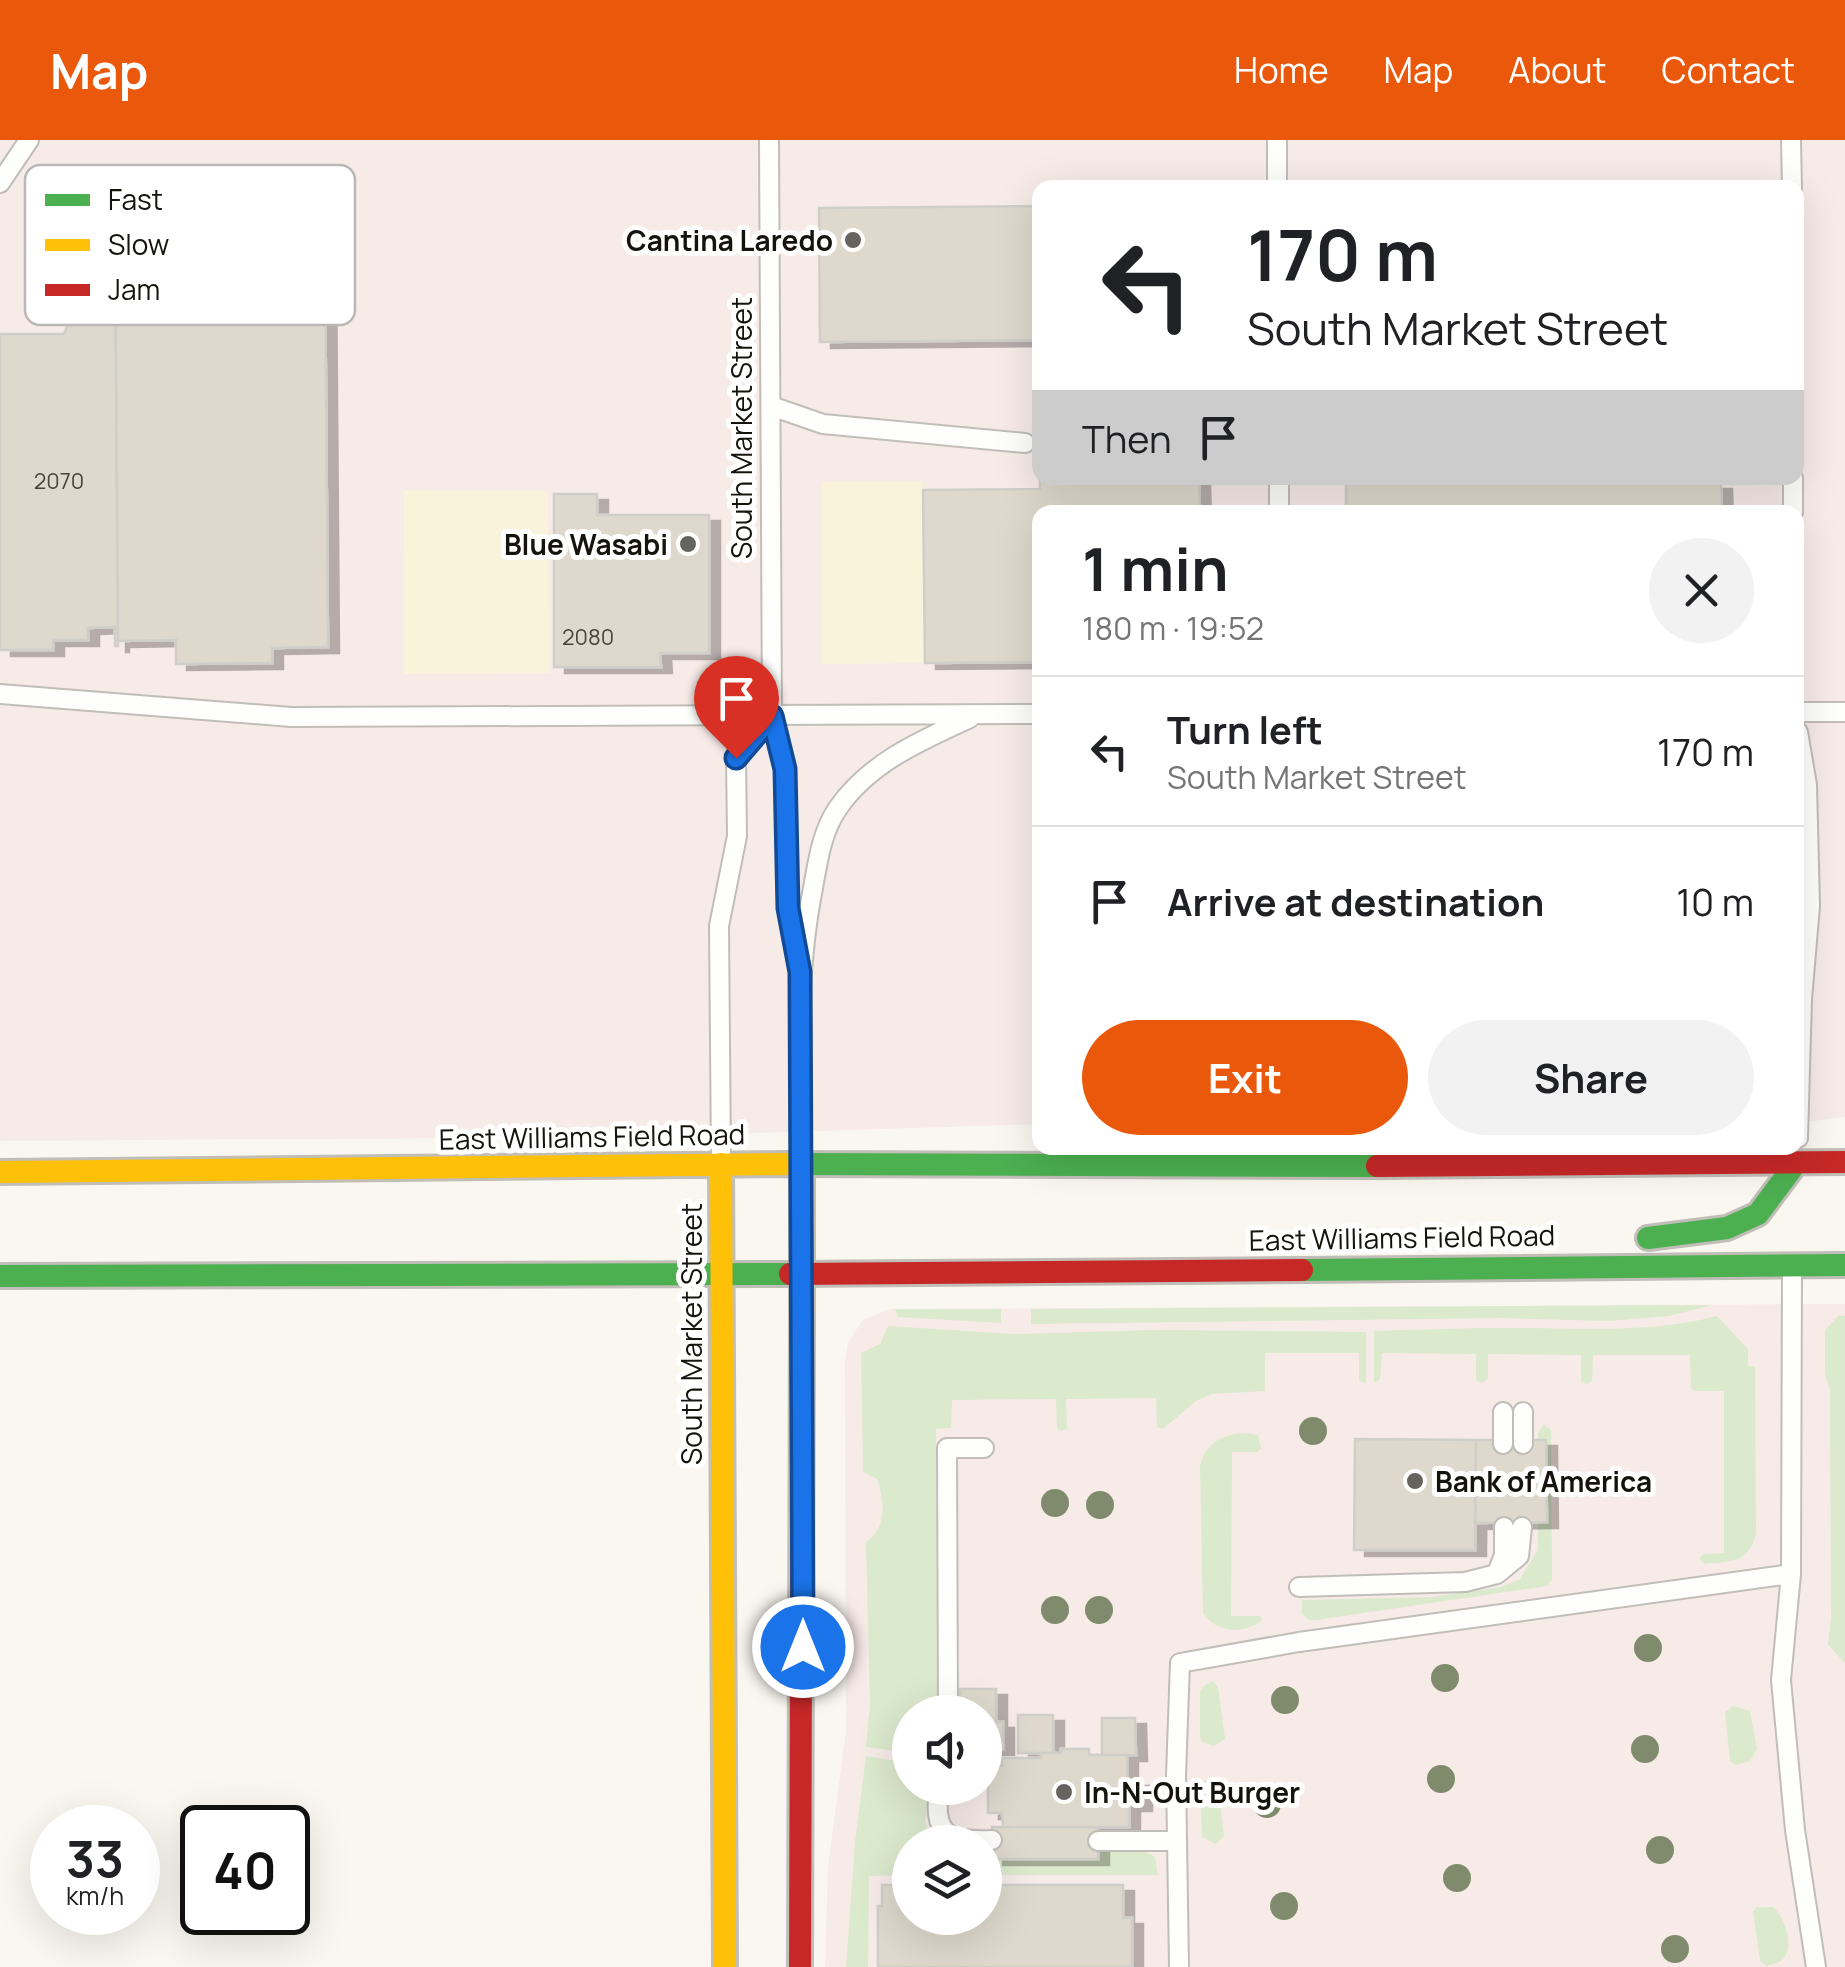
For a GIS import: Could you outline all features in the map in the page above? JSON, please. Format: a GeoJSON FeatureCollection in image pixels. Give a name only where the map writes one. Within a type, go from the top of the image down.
{"type":"FeatureCollection","features":[{"type":"Feature","properties":{"kind":"main road","name":"East Williams Field Road"},"geometry":{"type":"LineString","coordinates":[[0,1172],[1796,1155],[1845,1162]]}},
{"type":"Feature","properties":{"kind":"main road"},"geometry":{"type":"LineString","coordinates":[[1618,1239],[1728,1228],[1758,1214],[1796,1155]]}},
{"type":"Feature","properties":{"kind":"main road","name":"South Market Street"},"geometry":{"type":"LineString","coordinates":[[721,1164],[725,1967]]}},
{"type":"Feature","properties":{"kind":"main road","name":"South Market Street"},"geometry":{"type":"LineString","coordinates":[[800,1967],[804,1775],[802,1164]]}},
{"type":"Feature","properties":{"kind":"main road"},"geometry":{"type":"LineString","coordinates":[[1514,1266],[1565,1247]]}},
{"type":"Feature","properties":{"kind":"main road","name":"East Williams Field Road"},"geometry":{"type":"LineString","coordinates":[[0,1276],[802,1274],[1845,1264]]}},
{"type":"Feature","properties":{"kind":"lane"},"geometry":{"type":"LineString","coordinates":[[0,183],[29,140]]}},
{"type":"Feature","properties":{"kind":"lane","name":"South Market Street"},"geometry":{"type":"LineString","coordinates":[[770,140],[772,716],[785,769],[788,908],[800,972]]}},
{"type":"Feature","properties":{"kind":"lane"},"geometry":{"type":"LineString","coordinates":[[1277,140],[1277,180]]}},
{"type":"Feature","properties":{"kind":"lane"},"geometry":{"type":"LineString","coordinates":[[1792,140],[1792,180]]}},
{"type":"Feature","properties":{"kind":"lane"},"geometry":{"type":"LineString","coordinates":[[771,406],[823,424],[1025,443]]}},
{"type":"Feature","properties":{"kind":"lane"},"geometry":{"type":"LineString","coordinates":[[0,694],[291,717],[1032,714]]}},
{"type":"Feature","properties":{"kind":"lane"},"geometry":{"type":"LineString","coordinates":[[1804,712],[1845,712]]}},
{"type":"Feature","properties":{"kind":"lane","name":"South Market Street"},"geometry":{"type":"LineString","coordinates":[[802,1164],[800,972],[821,845],[838,809],[866,776],[924,739],[980,714]]}},
{"type":"Feature","properties":{"kind":"lane","name":"South Market Street"},"geometry":{"type":"LineString","coordinates":[[721,1164],[719,926],[737,836],[736,758],[772,716]]}},
{"type":"Feature","properties":{"kind":"lane"},"geometry":{"type":"LineString","coordinates":[[1804,767],[1810,906],[1804,976]]}},
{"type":"Feature","properties":{"kind":"lane"},"geometry":{"type":"LineString","coordinates":[[1792,1263],[1791,1574],[1781,1680],[1783,1722],[1816,1967]]}},
{"type":"Feature","properties":{"kind":"lane"},"geometry":{"type":"LineString","coordinates":[[1503,1412],[1503,1444]]}},
{"type":"Feature","properties":{"kind":"lane"},"geometry":{"type":"LineString","coordinates":[[1524,1412],[1524,1444]]}},
{"type":"Feature","properties":{"kind":"lane"},"geometry":{"type":"LineString","coordinates":[[948,1695],[946,1448],[984,1448]]}},
{"type":"Feature","properties":{"kind":"lane"},"geometry":{"type":"LineString","coordinates":[[1299,1587],[1464,1582],[1497,1574],[1519,1556],[1513,1527]]}},
{"type":"Feature","properties":{"kind":"lane"},"geometry":{"type":"LineString","coordinates":[[1179,1967],[1176,1775],[1180,1663],[1791,1574]]}},
{"type":"Feature","properties":{"kind":"lane"},"geometry":{"type":"LineString","coordinates":[[1098,1841],[1178,1841]]}},
{"type":"Feature","properties":{"kind":"shaded area"},"geometry":{"type":"Polygon","coordinates":[[[0,140],[1845,140],[1845,1117],[1804,1122],[1804,505],[1032,505],[1032,1124],[627,1137],[0,1141],[0,140]]]}},
{"type":"Feature","properties":{"kind":"shaded area"},"geometry":{"type":"Polygon","coordinates":[[[1845,1304],[1845,1967],[825,1967],[828,1866],[846,1731],[845,1361],[848,1342],[863,1320],[890,1309],[1845,1304]]]}},
{"type":"Feature","properties":{"kind":"green space"},"geometry":{"type":"Polygon","coordinates":[[[1713,1305],[1669,1316],[1609,1321],[1501,1318],[1031,1324],[1031,1309],[1713,1305]]]}},
{"type":"Feature","properties":{"kind":"green space"},"geometry":{"type":"Polygon","coordinates":[[[895,1309],[1001,1309],[1001,1323],[898,1317],[895,1309]]]}},
{"type":"Feature","properties":{"kind":"green space"},"geometry":{"type":"Polygon","coordinates":[[[1839,1315],[1845,1316],[1845,1663],[1828,1645],[1830,1390],[1825,1375],[1825,1330],[1839,1315]]]}},
{"type":"Feature","properties":{"kind":"green space"},"geometry":{"type":"Polygon","coordinates":[[[1717,1316],[1748,1349],[1748,1366],[1755,1366],[1756,1534],[1748,1551],[1730,1561],[1704,1564],[1699,1558],[1724,1553],[1724,1391],[1691,1388],[1690,1355],[1593,1355],[1592,1381],[1587,1384],[1581,1381],[1581,1355],[1488,1354],[1488,1378],[1482,1383],[1476,1380],[1476,1354],[1382,1353],[1380,1379],[1374,1383],[1374,1331],[1636,1328],[1717,1316]]]}},
{"type":"Feature","properties":{"kind":"green space"},"geometry":{"type":"Polygon","coordinates":[[[888,1326],[1013,1334],[1154,1330],[1366,1332],[1366,1383],[1359,1381],[1359,1353],[1265,1353],[1265,1391],[1212,1394],[1196,1401],[1163,1429],[1157,1427],[1156,1398],[1066,1399],[1067,1428],[1061,1431],[1057,1429],[1056,1399],[952,1400],[951,1428],[936,1429],[937,1695],[892,1695],[892,1751],[866,1747],[870,1705],[866,1542],[878,1529],[883,1505],[877,1479],[863,1472],[861,1353],[880,1344],[888,1326]]]}},
{"type":"Feature","properties":{"kind":"green space"},"geometry":{"type":"Polygon","coordinates":[[[1544,1425],[1551,1430],[1552,1579],[1547,1586],[1316,1620],[1302,1614],[1302,1600],[1431,1597],[1501,1587],[1520,1579],[1538,1550],[1538,1433],[1544,1425]]]}},
{"type":"Feature","properties":{"kind":"green space"},"geometry":{"type":"Polygon","coordinates":[[[1243,1433],[1258,1435],[1261,1448],[1258,1452],[1232,1452],[1231,1616],[1260,1616],[1262,1620],[1247,1628],[1231,1630],[1215,1625],[1203,1613],[1200,1466],[1215,1442],[1243,1433]]]}},
{"type":"Feature","properties":{"kind":"green space"},"geometry":{"type":"Polygon","coordinates":[[[1213,1681],[1218,1687],[1225,1739],[1214,1746],[1202,1742],[1200,1737],[1200,1692],[1213,1681]]]}},
{"type":"Feature","properties":{"kind":"green space"},"geometry":{"type":"Polygon","coordinates":[[[1734,1706],[1750,1711],[1757,1749],[1750,1761],[1735,1765],[1730,1761],[1725,1712],[1734,1706]]]}},
{"type":"Feature","properties":{"kind":"green space"},"geometry":{"type":"Polygon","coordinates":[[[866,1756],[892,1760],[892,1805],[927,1805],[926,1825],[892,1825],[892,1875],[869,1876],[868,1967],[846,1967],[866,1756]]]}},
{"type":"Feature","properties":{"kind":"green space"},"geometry":{"type":"Polygon","coordinates":[[[1217,1778],[1224,1836],[1216,1844],[1202,1837],[1200,1785],[1217,1778]]]}},
{"type":"Feature","properties":{"kind":"green space"},"geometry":{"type":"Polygon","coordinates":[[[1002,1850],[1144,1851],[1155,1857],[1158,1875],[1002,1875],[1002,1850]]]}},
{"type":"Feature","properties":{"kind":"green space"},"geometry":{"type":"Polygon","coordinates":[[[1757,1907],[1773,1907],[1777,1911],[1788,1941],[1782,1960],[1766,1966],[1760,1960],[1753,1911],[1757,1907]]]}},
{"type":"Feature","properties":{"kind":"sand"},"geometry":{"type":"Polygon","coordinates":[[[923,481],[925,663],[822,664],[822,482],[923,481]]]}},
{"type":"Feature","properties":{"kind":"sand"},"geometry":{"type":"Polygon","coordinates":[[[404,490],[548,491],[550,673],[403,674],[404,490]]]}},
{"type":"Feature","properties":{"kind":"building"},"geometry":{"type":"Polygon","coordinates":[[[1032,206],[1032,340],[820,342],[819,208],[1032,206]]]}},
{"type":"Feature","properties":{"kind":"building"},"geometry":{"type":"Polygon","coordinates":[[[68,325],[115,325],[118,646],[115,627],[88,628],[88,640],[53,640],[53,650],[0,650],[0,334],[64,334],[68,325]]]}},
{"type":"Feature","properties":{"kind":"building"},"geometry":{"type":"Polygon","coordinates":[[[116,325],[326,325],[328,647],[272,648],[272,663],[176,664],[176,640],[118,641],[116,325]]]}},
{"type":"Feature","properties":{"kind":"building"},"geometry":{"type":"Polygon","coordinates":[[[1040,485],[1199,485],[1200,505],[1032,505],[1032,662],[925,663],[923,490],[1040,489],[1040,485]]]}},
{"type":"Feature","properties":{"kind":"building"},"geometry":{"type":"Polygon","coordinates":[[[1346,485],[1721,485],[1722,505],[1346,505],[1346,485]]]}},
{"type":"Feature","properties":{"kind":"building"},"geometry":{"type":"Polygon","coordinates":[[[554,494],[597,494],[597,515],[709,515],[709,653],[660,653],[661,667],[554,667],[554,494]]]}},
{"type":"Feature","properties":{"kind":"building","name":"Bank of America"},"geometry":{"type":"Polygon","coordinates":[[[1355,1439],[1476,1440],[1475,1550],[1354,1550],[1355,1439]]]}},
{"type":"Feature","properties":{"kind":"building"},"geometry":{"type":"Polygon","coordinates":[[[1476,1440],[1546,1440],[1547,1522],[1475,1523],[1476,1440]]]}},
{"type":"Feature","properties":{"kind":"building"},"geometry":{"type":"Polygon","coordinates":[[[960,1689],[996,1689],[996,1695],[960,1695],[960,1689]]]}},
{"type":"Feature","properties":{"kind":"building"},"geometry":{"type":"Polygon","coordinates":[[[1018,1715],[1053,1715],[1053,1753],[1018,1753],[1018,1715]]]}},
{"type":"Feature","properties":{"kind":"building"},"geometry":{"type":"Polygon","coordinates":[[[1102,1718],[1135,1718],[1136,1755],[1102,1755],[1102,1718]]]}},
{"type":"Feature","properties":{"kind":"building","name":"In-N-Out Burger"},"geometry":{"type":"Polygon","coordinates":[[[1061,1749],[1089,1749],[1089,1755],[1127,1755],[1127,1780],[1141,1780],[1141,1805],[1129,1805],[1129,1827],[1003,1827],[1002,1813],[988,1813],[988,1805],[1002,1805],[1002,1758],[1041,1758],[1041,1753],[1061,1753],[1061,1749]]]}},
{"type":"Feature","properties":{"kind":"building"},"geometry":{"type":"Polygon","coordinates":[[[1002,1827],[1098,1827],[1098,1859],[1002,1859],[1002,1827]]]}},
{"type":"Feature","properties":{"kind":"building"},"geometry":{"type":"Polygon","coordinates":[[[882,1885],[892,1885],[892,1935],[1002,1935],[1002,1885],[1123,1885],[1123,1918],[1132,1918],[1132,1967],[878,1967],[878,1906],[882,1906],[882,1885]]]}},
{"type":"Feature","properties":{"kind":"traffic: fast"},"geometry":{"type":"LineString","coordinates":[[1648,1238],[1727,1228],[1758,1214],[1796,1163]]}},
{"type":"Feature","properties":{"kind":"traffic: fast"},"geometry":{"type":"LineString","coordinates":[[788,1164],[1377,1166]]}},
{"type":"Feature","properties":{"kind":"traffic: fast"},"geometry":{"type":"LineString","coordinates":[[1302,1270],[1845,1265]]}},
{"type":"Feature","properties":{"kind":"traffic: fast"},"geometry":{"type":"LineString","coordinates":[[0,1276],[790,1274]]}},
{"type":"Feature","properties":{"kind":"traffic: slow"},"geometry":{"type":"LineString","coordinates":[[721,1164],[725,1967]]}},
{"type":"Feature","properties":{"kind":"traffic: slow"},"geometry":{"type":"LineString","coordinates":[[0,1172],[788,1164]]}},
{"type":"Feature","properties":{"kind":"traffic: slow"},"geometry":{"type":"LineString","coordinates":[[802,1164],[802,1322]]}},
{"type":"Feature","properties":{"kind":"traffic: jam"},"geometry":{"type":"LineString","coordinates":[[1377,1166],[1845,1162]]}},
{"type":"Feature","properties":{"kind":"traffic: jam"},"geometry":{"type":"LineString","coordinates":[[790,1274],[1302,1270]]}},
{"type":"Feature","properties":{"kind":"traffic: jam"},"geometry":{"type":"LineString","coordinates":[[800,1967],[802,1322]]}},
{"type":"Feature","properties":{"kind":"place","name":"Cantina Laredo"},"geometry":{"type":"Point","coordinates":[853,240]}},
{"type":"Feature","properties":{"kind":"place","name":"Blue Wasabi"},"geometry":{"type":"Point","coordinates":[688,544]}},
{"type":"Feature","properties":{"kind":"place","name":"Bank of America"},"geometry":{"type":"Point","coordinates":[1415,1481]}},
{"type":"Feature","properties":{"kind":"place","name":"In-N-Out Burger"},"geometry":{"type":"Point","coordinates":[1064,1792]}},
{"type":"Feature","properties":{"kind":"route"},"geometry":{"type":"LineString","coordinates":[[736,758],[772,716],[785,769],[788,908],[800,972],[803,1647]]}}]}
